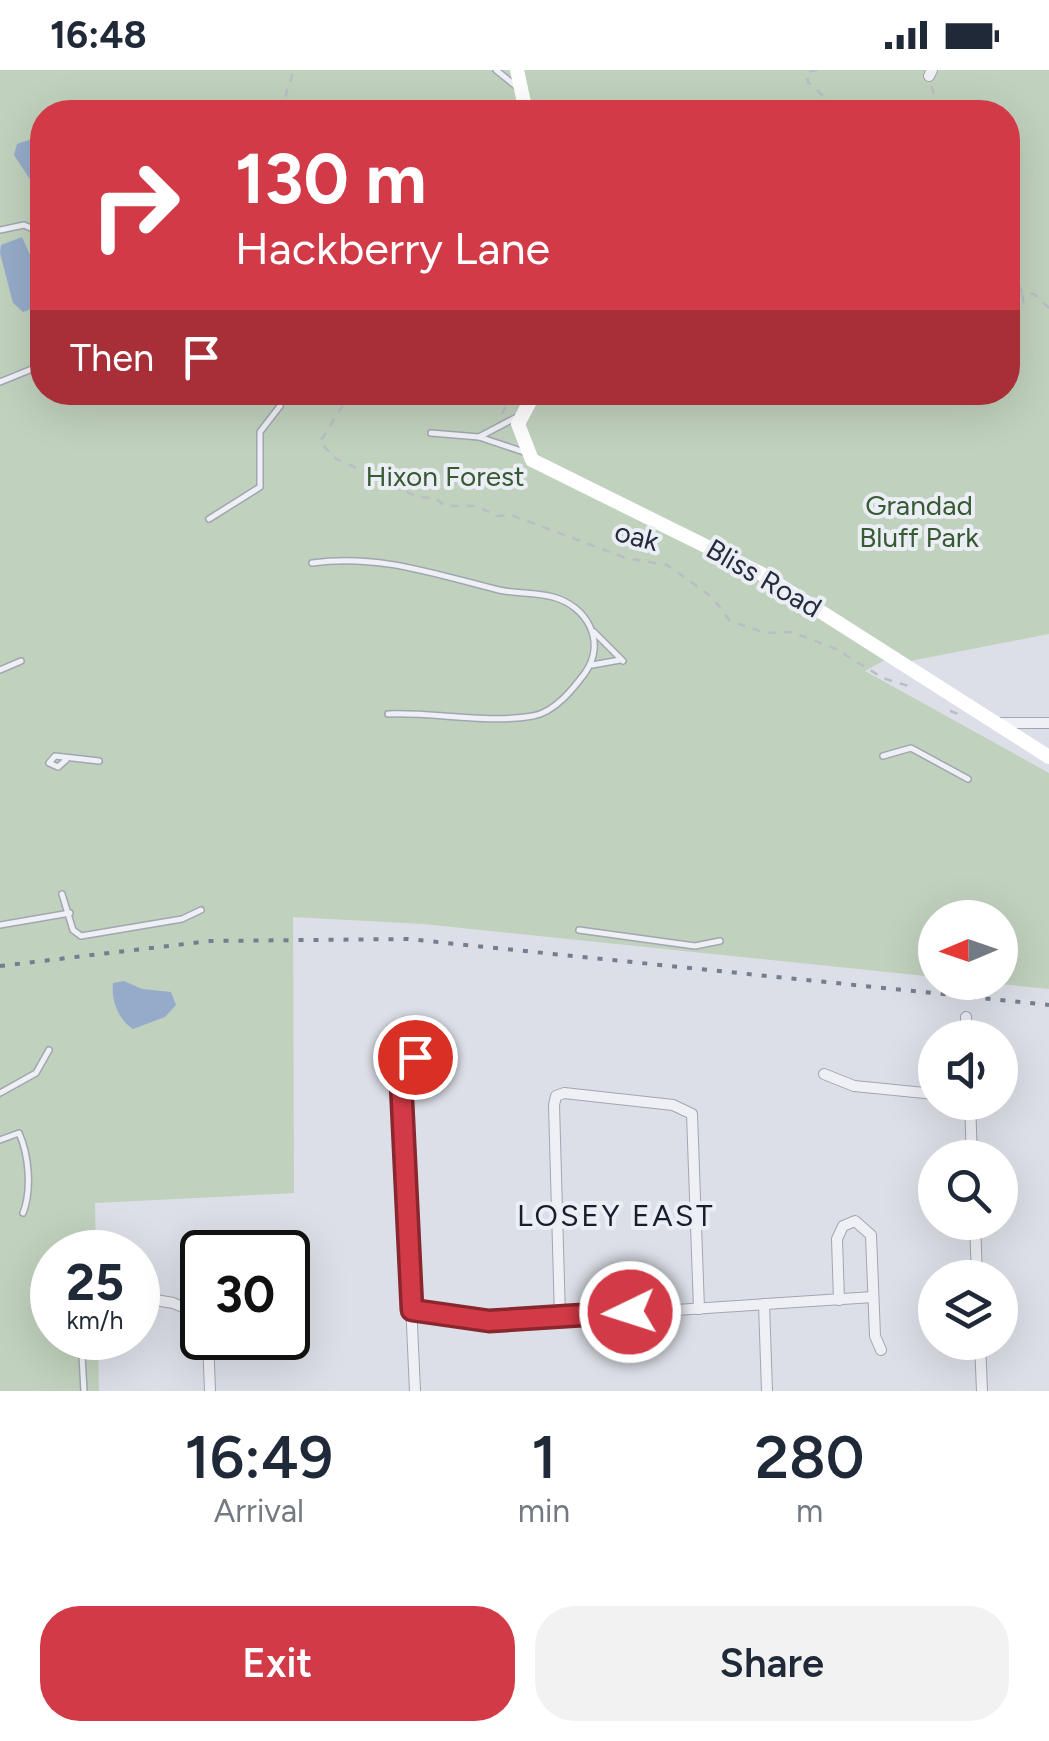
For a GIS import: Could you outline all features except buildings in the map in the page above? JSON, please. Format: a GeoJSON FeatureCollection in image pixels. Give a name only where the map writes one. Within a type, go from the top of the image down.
{"type":"FeatureCollection","features":[{"type":"Feature","properties":{"kind":"street"},"geometry":{"type":"LineString","coordinates":[[517,70],[522,100]]}},
{"type":"Feature","properties":{"kind":"street"},"geometry":{"type":"LineString","coordinates":[[527,405],[518,424],[527,453]]}},
{"type":"Feature","properties":{"kind":"street","name":"Bliss Road"},"geometry":{"type":"LineString","coordinates":[[527,453],[543,467],[613,496],[760,573],[1049,757]]}},
{"type":"Feature","properties":{"kind":"street"},"geometry":{"type":"LineString","coordinates":[[996,723],[1049,724]]}},
{"type":"Feature","properties":{"kind":"street"},"geometry":{"type":"LineString","coordinates":[[824,1074],[854,1086],[918,1092]]}},
{"type":"Feature","properties":{"kind":"street"},"geometry":{"type":"LineString","coordinates":[[401,1082],[415,1391]]}},
{"type":"Feature","properties":{"kind":"street"},"geometry":{"type":"LineString","coordinates":[[560,1317],[556,1096],[673,1106],[692,1114],[699,1308]]}},
{"type":"Feature","properties":{"kind":"street"},"geometry":{"type":"LineString","coordinates":[[839,1300],[837,1239],[848,1222],[861,1223],[871,1235],[875,1336],[881,1350]]}},
{"type":"Feature","properties":{"kind":"street"},"geometry":{"type":"LineString","coordinates":[[412,1310],[489,1321],[873,1297]]}},
{"type":"Feature","properties":{"kind":"street"},"geometry":{"type":"LineString","coordinates":[[764,1304],[767,1391]]}},
{"type":"Feature","properties":{"kind":"street"},"geometry":{"type":"LineString","coordinates":[[209,1360],[210,1391]]}},
{"type":"Feature","properties":{"kind":"street"},"geometry":{"type":"LineString","coordinates":[[981,1360],[982,1391]]}},
{"type":"Feature","properties":{"kind":"lane"},"geometry":{"type":"LineString","coordinates":[[496,70],[517,87]]}},
{"type":"Feature","properties":{"kind":"lane"},"geometry":{"type":"LineString","coordinates":[[0,230],[24,225],[30,228]]}},
{"type":"Feature","properties":{"kind":"lane"},"geometry":{"type":"LineString","coordinates":[[0,382],[30,370]]}},
{"type":"Feature","properties":{"kind":"lane"},"geometry":{"type":"LineString","coordinates":[[209,519],[260,487],[260,432],[280,406]]}},
{"type":"Feature","properties":{"kind":"lane"},"geometry":{"type":"LineString","coordinates":[[479,437],[521,414]]}},
{"type":"Feature","properties":{"kind":"lane"},"geometry":{"type":"LineString","coordinates":[[431,434],[479,437],[527,453]]}},
{"type":"Feature","properties":{"kind":"lane"},"geometry":{"type":"LineString","coordinates":[[312,563],[397,562],[504,591],[554,597],[570,604],[623,661],[606,660],[590,666]]}},
{"type":"Feature","properties":{"kind":"lane"},"geometry":{"type":"LineString","coordinates":[[388,714],[536,716],[573,688],[590,666],[596,653],[592,630]]}},
{"type":"Feature","properties":{"kind":"lane"},"geometry":{"type":"LineString","coordinates":[[0,670],[21,661]]}},
{"type":"Feature","properties":{"kind":"lane"},"geometry":{"type":"LineString","coordinates":[[882,756],[911,748],[968,779]]}},
{"type":"Feature","properties":{"kind":"lane"},"geometry":{"type":"LineString","coordinates":[[66,760],[99,761]]}},
{"type":"Feature","properties":{"kind":"lane"},"geometry":{"type":"LineString","coordinates":[[62,894],[73,930],[80,936],[182,919],[201,910]]}},
{"type":"Feature","properties":{"kind":"lane"},"geometry":{"type":"LineString","coordinates":[[0,925],[70,912]]}},
{"type":"Feature","properties":{"kind":"lane"},"geometry":{"type":"LineString","coordinates":[[579,930],[694,946],[720,941]]}},
{"type":"Feature","properties":{"kind":"lane"},"geometry":{"type":"LineString","coordinates":[[0,1093],[36,1073],[49,1050]]}},
{"type":"Feature","properties":{"kind":"lane"},"geometry":{"type":"LineString","coordinates":[[0,1140],[19,1132],[24,1144],[28,1189],[24,1213]]}},
{"type":"Feature","properties":{"kind":"lane"},"geometry":{"type":"LineString","coordinates":[[82,1360],[84,1391]]}},
{"type":"Feature","properties":{"kind":"path"},"geometry":{"type":"LineString","coordinates":[[284,100],[294,70]]}},
{"type":"Feature","properties":{"kind":"path"},"geometry":{"type":"LineString","coordinates":[[818,70],[807,72],[808,82],[828,100]]}},
{"type":"Feature","properties":{"kind":"path"},"geometry":{"type":"LineString","coordinates":[[930,73],[936,100]]}},
{"type":"Feature","properties":{"kind":"path"},"geometry":{"type":"LineString","coordinates":[[1020,289],[1026,311]]}},
{"type":"Feature","properties":{"kind":"path"},"geometry":{"type":"LineString","coordinates":[[1022,294],[1034,294],[1049,308]]}},
{"type":"Feature","properties":{"kind":"path","name":"oak"},"geometry":{"type":"LineString","coordinates":[[342,405],[320,442],[355,468],[445,506],[476,506],[534,522],[626,558],[667,565],[712,597],[730,620],[766,633],[792,632],[836,649],[884,678],[916,688]]}},
{"type":"Feature","properties":{"kind":"path"},"geometry":{"type":"LineString","coordinates":[[497,430],[507,405]]}},
{"type":"Feature","properties":{"kind":"path"},"geometry":{"type":"LineString","coordinates":[[947,706],[959,718],[977,708]]}},
{"type":"Feature","properties":{"kind":"green space"},"geometry":{"type":"Polygon","coordinates":[[[0,70],[1049,70],[1049,634],[905,662],[894,655],[865,671],[1049,773],[1049,989],[1018,986],[1018,900],[918,900],[918,975],[423,924],[293,917],[294,1193],[95,1203],[96,1230],[30,1230],[30,1360],[98,1360],[99,1391],[0,1391],[0,70]]]}},
{"type":"Feature","properties":{"kind":"water"},"geometry":{"type":"Polygon","coordinates":[[[30,141],[30,179],[14,155],[17,144],[30,141]]]}},
{"type":"Feature","properties":{"kind":"water"},"geometry":{"type":"Polygon","coordinates":[[[22,237],[30,255],[30,309],[23,312],[13,303],[1,245],[22,237]]]}},
{"type":"Feature","properties":{"kind":"water"},"geometry":{"type":"Polygon","coordinates":[[[124,981],[142,989],[171,992],[176,1005],[165,1017],[133,1029],[120,1015],[113,996],[113,983],[124,981]]]}},
{"type":"Feature","properties":{"kind":"railway"},"geometry":{"type":"LineString","coordinates":[[0,966],[210,941],[408,939],[1049,1005]]}},
{"type":"Feature","properties":{"kind":"district","name":"LOSEY EAST"},"geometry":{"type":"Point","coordinates":[616,1216]}},
{"type":"Feature","properties":{"kind":"route"},"geometry":{"type":"LineString","coordinates":[[415,1057],[414,1073],[401,1082],[412,1310],[489,1321],[630,1312]]}},
{"type":"Feature","properties":{"kind":"park label","name":"Hixon Forest"},"geometry":{"type":"Point","coordinates":[445,476]}},
{"type":"Feature","properties":{"kind":"park label","name":"Grandad Bluff Park"},"geometry":{"type":"Point","coordinates":[919,521]}}]}
